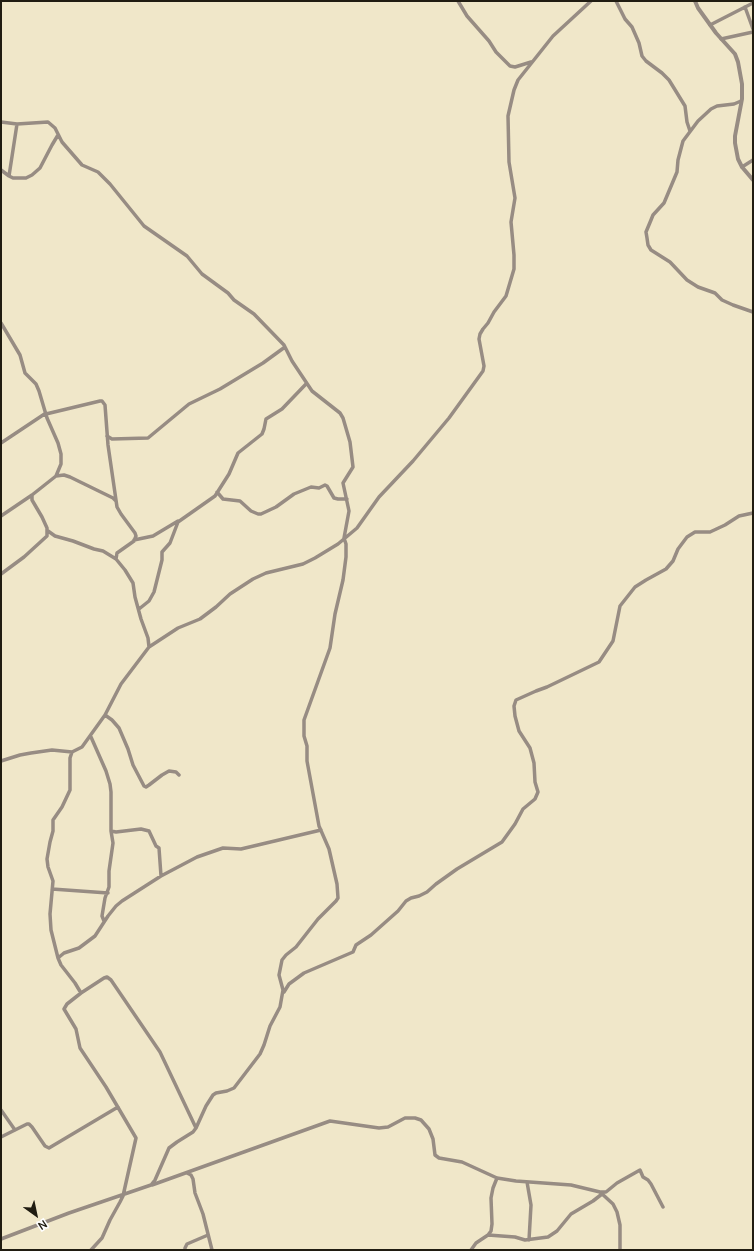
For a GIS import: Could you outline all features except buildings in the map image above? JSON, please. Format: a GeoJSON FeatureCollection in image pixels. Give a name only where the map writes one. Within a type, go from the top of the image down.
{"type":"FeatureCollection","features":[{"type":"Feature","properties":{"kind":"street"},"geometry":{"type":"LineString","coordinates":[[458,1],[496,52],[510,66],[515,67],[532,62]]}},
{"type":"Feature","properties":{"kind":"street"},"geometry":{"type":"LineString","coordinates":[[1,761],[20,755],[52,750],[72,752],[82,748],[105,715],[122,684],[149,647],[174,630],[200,619],[230,594],[253,579],[266,573],[303,564],[329,550],[357,528],[368,510],[413,461],[449,418],[482,371],[484,366],[479,339],[480,334],[505,298],[514,269],[511,222],[515,198],[509,162],[508,116],[514,90],[518,80],[553,36],[591,1]]}},
{"type":"Feature","properties":{"kind":"street"},"geometry":{"type":"LineString","coordinates":[[616,1],[625,19],[632,27],[639,43],[642,56],[669,80],[686,106],[687,122],[690,131]]}},
{"type":"Feature","properties":{"kind":"street"},"geometry":{"type":"LineString","coordinates":[[695,1],[698,8],[734,54],[738,62],[742,84],[735,143],[738,159],[742,167],[753,180]]}},
{"type":"Feature","properties":{"kind":"street"},"geometry":{"type":"LineString","coordinates":[[710,25],[753,3]]}},
{"type":"Feature","properties":{"kind":"street"},"geometry":{"type":"LineString","coordinates":[[745,7],[753,29]]}},
{"type":"Feature","properties":{"kind":"street"},"geometry":{"type":"LineString","coordinates":[[721,39],[753,32]]}},
{"type":"Feature","properties":{"kind":"street"},"geometry":{"type":"LineString","coordinates":[[741,101],[734,104],[712,107],[690,131],[683,141],[678,160],[677,172],[664,202],[653,215],[646,232],[648,245],[653,253],[670,262],[678,272],[693,284],[715,293],[722,300],[732,305],[753,312]]}},
{"type":"Feature","properties":{"kind":"street"},"geometry":{"type":"LineString","coordinates":[[1,122],[17,124],[48,122],[55,128],[62,142],[82,165],[98,172],[110,184],[144,226],[187,256],[202,274],[254,314],[285,347],[306,384],[312,391],[340,413],[345,422],[352,450],[353,467],[343,483],[349,511],[344,538],[346,544],[345,569],[336,608],[330,648],[304,720],[307,761],[321,830],[329,849],[334,871],[338,898],[318,919],[296,947],[282,960],[279,975],[283,993]]}},
{"type":"Feature","properties":{"kind":"street"},"geometry":{"type":"LineString","coordinates":[[8,176],[17,124]]}},
{"type":"Feature","properties":{"kind":"street"},"geometry":{"type":"LineString","coordinates":[[1,170],[8,176],[20,179],[32,175],[40,168],[58,135]]}},
{"type":"Feature","properties":{"kind":"street"},"geometry":{"type":"LineString","coordinates":[[742,167],[753,160]]}},
{"type":"Feature","properties":{"kind":"street"},"geometry":{"type":"LineString","coordinates":[[1,323],[20,355],[25,373],[36,384],[61,454],[61,464],[56,476],[32,495],[1,516]]}},
{"type":"Feature","properties":{"kind":"street"},"geometry":{"type":"LineString","coordinates":[[107,436],[112,439],[145,438],[150,436],[189,404],[263,363],[285,347]]}},
{"type":"Feature","properties":{"kind":"street"},"geometry":{"type":"LineString","coordinates":[[116,559],[117,553],[134,540],[153,536],[213,497],[229,474],[238,453],[262,434],[266,419],[282,409],[306,384]]}},
{"type":"Feature","properties":{"kind":"street"},"geometry":{"type":"LineString","coordinates":[[1,443],[46,413],[102,401],[106,409],[107,436],[117,507],[135,533],[136,536],[134,540]]}},
{"type":"Feature","properties":{"kind":"street"},"geometry":{"type":"LineString","coordinates":[[60,468],[64,475]]}},
{"type":"Feature","properties":{"kind":"street"},"geometry":{"type":"LineString","coordinates":[[56,476],[64,475],[113,498],[116,501]]}},
{"type":"Feature","properties":{"kind":"street"},"geometry":{"type":"LineString","coordinates":[[217,492],[223,500],[240,501],[251,511],[258,514],[276,507],[294,494],[311,487],[319,488],[327,486],[334,498],[347,499]]}},
{"type":"Feature","properties":{"kind":"street"},"geometry":{"type":"LineString","coordinates":[[32,495],[32,500],[48,531],[55,536]]}},
{"type":"Feature","properties":{"kind":"street"},"geometry":{"type":"LineString","coordinates":[[151,1185],[170,1148],[176,1142],[193,1132],[213,1095],[234,1088],[260,1054],[270,1026],[280,1007],[283,993],[289,984],[304,972],[353,952],[356,944],[370,935],[398,911],[406,901],[428,892],[436,884],[447,878],[457,869],[502,842],[523,810],[535,799],[538,792],[535,782],[534,764],[530,748],[519,731],[514,706],[516,700],[599,662],[613,641],[620,606],[635,587],[666,569],[673,561],[678,549],[687,537],[695,532],[710,532],[739,516],[753,513]]}},
{"type":"Feature","properties":{"kind":"street"},"geometry":{"type":"LineString","coordinates":[[139,609],[149,601],[154,592],[162,560],[162,552],[170,543],[179,520]]}},
{"type":"Feature","properties":{"kind":"street"},"geometry":{"type":"LineString","coordinates":[[1,574],[24,557],[47,536],[48,531]]}},
{"type":"Feature","properties":{"kind":"street"},"geometry":{"type":"LineString","coordinates":[[47,536],[55,536],[94,550],[103,551],[116,559],[131,578],[141,619],[148,638],[149,647]]}},
{"type":"Feature","properties":{"kind":"street"},"geometry":{"type":"LineString","coordinates":[[105,715],[119,728],[133,765],[144,786],[150,785],[166,772],[176,772],[179,775]]}},
{"type":"Feature","properties":{"kind":"street"},"geometry":{"type":"LineString","coordinates":[[91,737],[110,784],[111,831],[113,843],[109,871],[109,888],[105,898],[102,916],[104,921]]}},
{"type":"Feature","properties":{"kind":"street"},"geometry":{"type":"LineString","coordinates":[[72,752],[70,758],[70,790],[62,807],[54,818],[53,831],[47,859],[48,867],[53,880],[50,914],[51,930],[58,958],[81,993]]}},
{"type":"Feature","properties":{"kind":"street"},"geometry":{"type":"LineString","coordinates":[[111,831],[116,832],[141,829],[149,831],[156,846],[159,848],[161,876]]}},
{"type":"Feature","properties":{"kind":"street"},"geometry":{"type":"LineString","coordinates":[[58,958],[62,954],[79,948],[95,936],[104,921],[122,901],[161,876],[197,857],[223,848],[241,849],[321,830]]}},
{"type":"Feature","properties":{"kind":"street"},"geometry":{"type":"LineString","coordinates":[[52,889],[108,893]]}},
{"type":"Feature","properties":{"kind":"street"},"geometry":{"type":"LineString","coordinates":[[91,1250],[102,1238],[123,1196],[136,1140],[134,1134],[106,1087],[80,1048],[76,1029],[64,1009],[67,1004],[104,978],[107,977],[111,980],[160,1052],[196,1128]]}},
{"type":"Feature","properties":{"kind":"street"},"geometry":{"type":"LineString","coordinates":[[1,1137],[29,1124],[49,1148],[118,1107]]}},
{"type":"Feature","properties":{"kind":"street"},"geometry":{"type":"LineString","coordinates":[[1,1110],[15,1130]]}},
{"type":"Feature","properties":{"kind":"street"},"geometry":{"type":"LineString","coordinates":[[1,1239],[69,1213],[123,1196],[330,1121],[379,1128],[386,1127],[406,1118],[412,1117],[421,1120],[429,1129],[433,1139],[434,1151],[437,1157],[462,1162],[497,1178],[527,1182],[571,1184],[601,1193],[613,1204],[617,1212],[620,1225],[620,1250]]}},
{"type":"Feature","properties":{"kind":"street"},"geometry":{"type":"LineString","coordinates":[[488,1235],[516,1237],[522,1240],[529,1240],[540,1239],[553,1234],[571,1214],[593,1201],[601,1193],[606,1192],[617,1183],[640,1170],[643,1177],[651,1184],[663,1207]]}},
{"type":"Feature","properties":{"kind":"street"},"geometry":{"type":"LineString","coordinates":[[186,1172],[190,1174],[193,1179],[195,1193],[203,1214],[212,1250]]}},
{"type":"Feature","properties":{"kind":"street"},"geometry":{"type":"LineString","coordinates":[[471,1250],[476,1243],[488,1235],[492,1229],[491,1198],[497,1178]]}},
{"type":"Feature","properties":{"kind":"street"},"geometry":{"type":"LineString","coordinates":[[527,1182],[530,1205],[529,1240]]}},
{"type":"Feature","properties":{"kind":"street"},"geometry":{"type":"LineString","coordinates":[[185,1250],[187,1244],[208,1235]]}}]}
